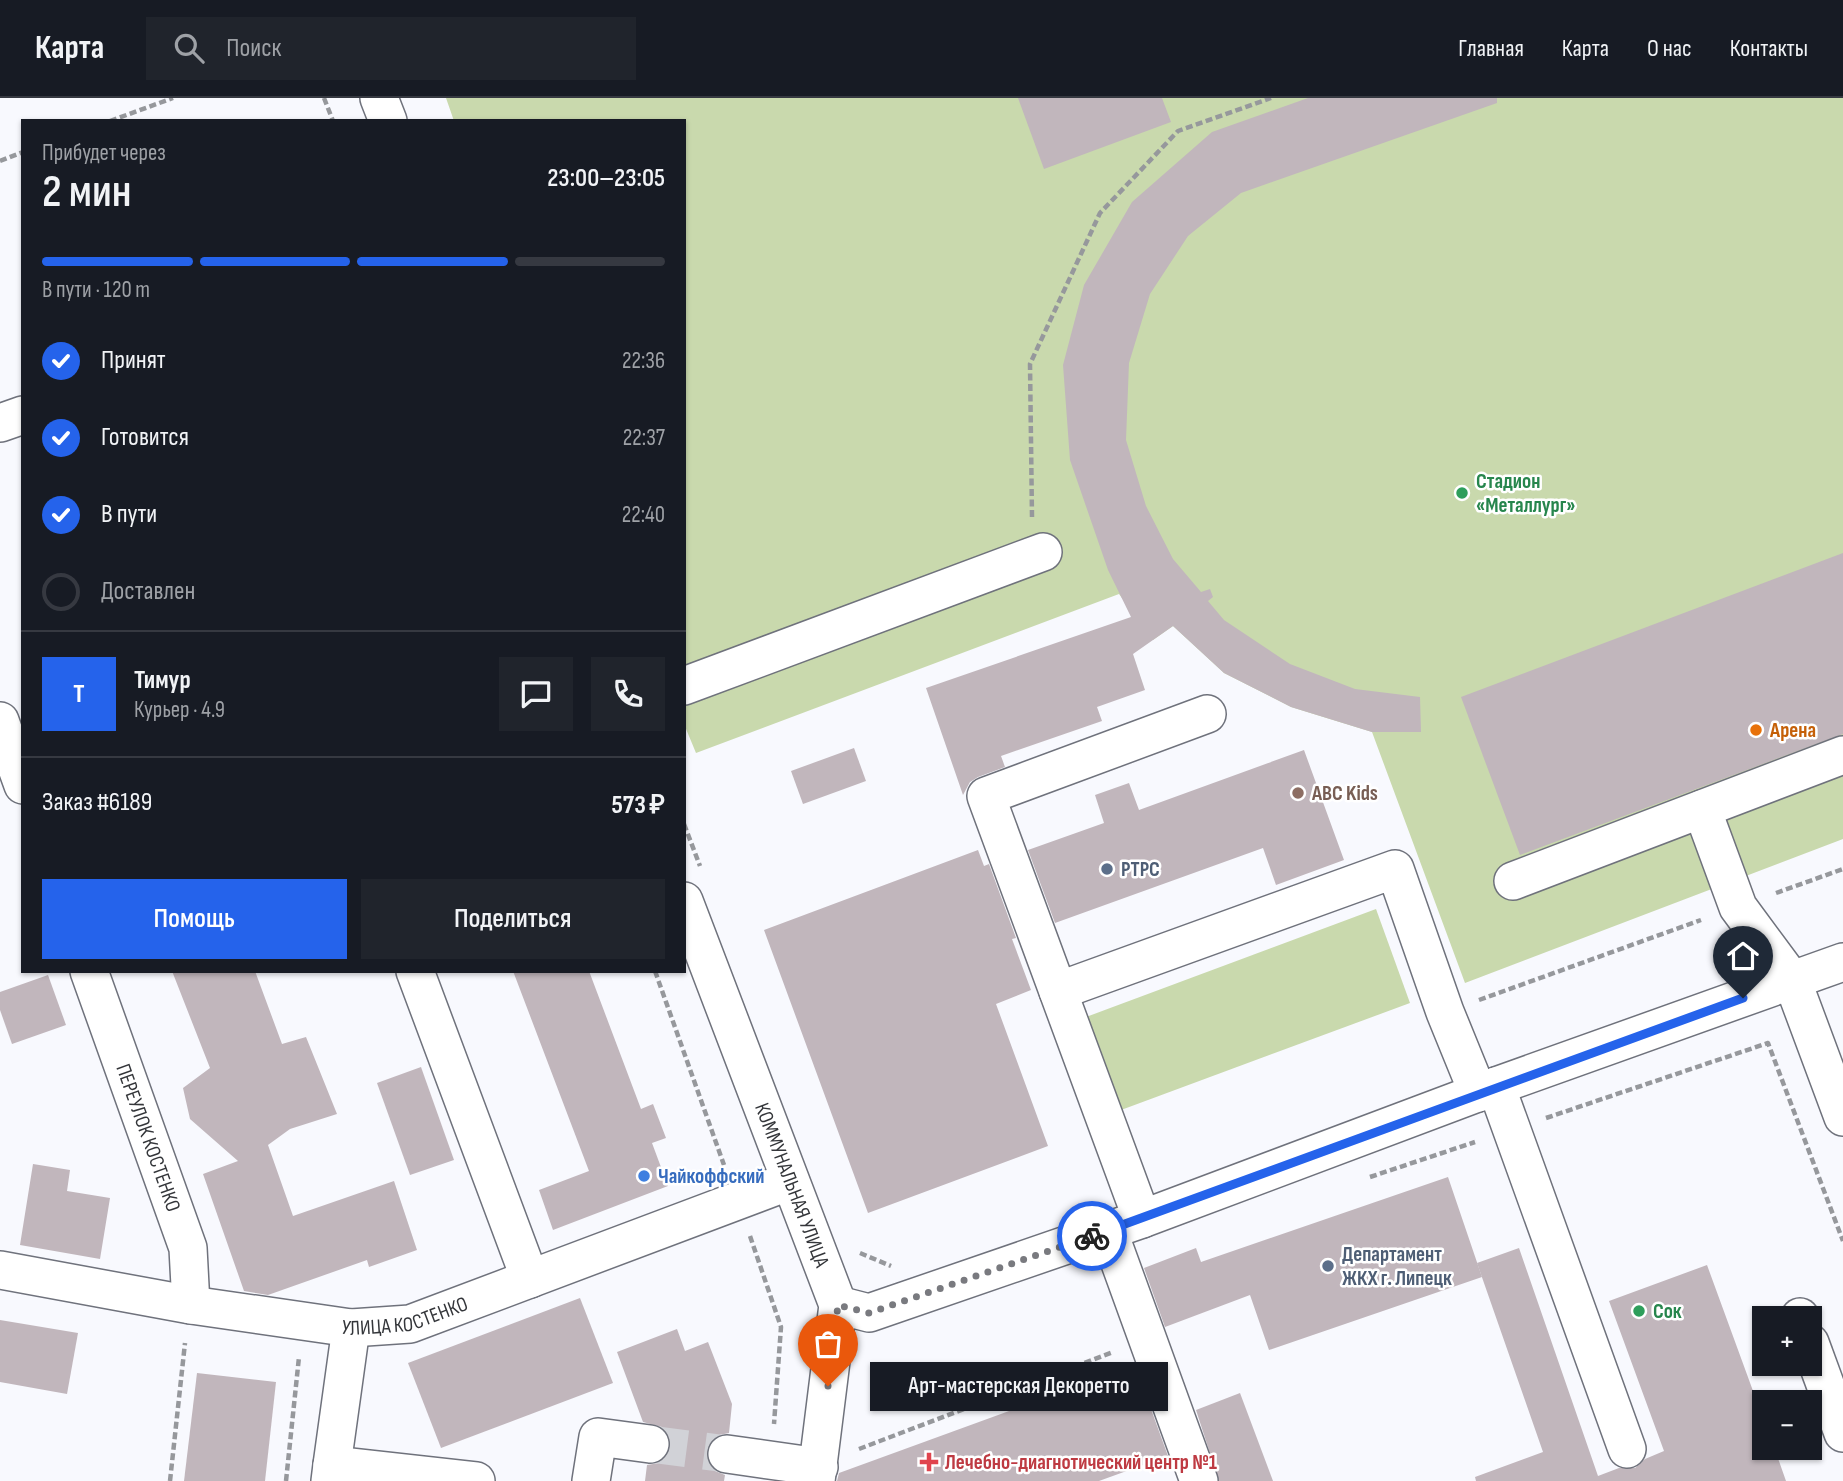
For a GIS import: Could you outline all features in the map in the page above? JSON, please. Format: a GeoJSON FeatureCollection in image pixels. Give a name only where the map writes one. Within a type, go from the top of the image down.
{"type":"FeatureCollection","features":[{"type":"Feature","properties":{"kind":"street"},"geometry":{"type":"LineString","coordinates":[[379,98],[387,119]]}},
{"type":"Feature","properties":{"kind":"street"},"geometry":{"type":"LineString","coordinates":[[0,423],[21,416]]}},
{"type":"Feature","properties":{"kind":"street"},"geometry":{"type":"LineString","coordinates":[[686,685],[1043,552]]}},
{"type":"Feature","properties":{"kind":"street"},"geometry":{"type":"LineString","coordinates":[[1142,1219],[985,796],[1207,713]]}},
{"type":"Feature","properties":{"kind":"street"},"geometry":{"type":"LineString","coordinates":[[0,721],[21,779]]}},
{"type":"Feature","properties":{"kind":"street"},"geometry":{"type":"LineString","coordinates":[[1513,881],[1843,755]]}},
{"type":"Feature","properties":{"kind":"street"},"geometry":{"type":"LineString","coordinates":[[1702,809],[1738,907],[1792,980],[1843,1116]]}},
{"type":"Feature","properties":{"kind":"street"},"geometry":{"type":"LineString","coordinates":[[1058,991],[1395,870],[1445,1012],[1512,1130],[1628,1449]]}},
{"type":"Feature","properties":{"kind":"street","name":"КОММУНАЛЬНАЯ УЛИЦА"},"geometry":{"type":"LineString","coordinates":[[694,888],[790,1181],[838,1305],[827,1467]]}},
{"type":"Feature","properties":{"kind":"street"},"geometry":{"type":"LineString","coordinates":[[838,1305],[869,1313],[1142,1219],[1487,1090],[1843,962]]}},
{"type":"Feature","properties":{"kind":"street","name":"ПЕРЕУЛОК КОСТЕНКО"},"geometry":{"type":"LineString","coordinates":[[90,973],[188,1248],[191,1305]]}},
{"type":"Feature","properties":{"kind":"street"},"geometry":{"type":"LineString","coordinates":[[416,973],[530,1279]]}},
{"type":"Feature","properties":{"kind":"street","name":"УЛИЦА КОСТЕНКО"},"geometry":{"type":"LineString","coordinates":[[0,1270],[191,1305],[351,1328],[410,1324],[790,1181]]}},
{"type":"Feature","properties":{"kind":"street"},"geometry":{"type":"LineString","coordinates":[[1108,1230],[1199,1481]]}},
{"type":"Feature","properties":{"kind":"street"},"geometry":{"type":"LineString","coordinates":[[351,1328],[331,1473],[476,1481]]}},
{"type":"Feature","properties":{"kind":"street"},"geometry":{"type":"LineString","coordinates":[[1822,1376],[1843,1433]]}},
{"type":"Feature","properties":{"kind":"street"},"geometry":{"type":"LineString","coordinates":[[591,1481],[598,1437],[650,1444]]}},
{"type":"Feature","properties":{"kind":"street"},"geometry":{"type":"LineString","coordinates":[[727,1454],[827,1467]]}},
{"type":"Feature","properties":{"kind":"path"},"geometry":{"type":"LineString","coordinates":[[115,119],[173,98]]}},
{"type":"Feature","properties":{"kind":"path"},"geometry":{"type":"LineString","coordinates":[[324,98],[332,119]]}},
{"type":"Feature","properties":{"kind":"path"},"geometry":{"type":"LineString","coordinates":[[1043,552],[1030,511],[1030,364],[1100,213],[1178,131],[1271,98]]}},
{"type":"Feature","properties":{"kind":"path"},"geometry":{"type":"LineString","coordinates":[[0,160],[21,153]]}},
{"type":"Feature","properties":{"kind":"path"},"geometry":{"type":"LineString","coordinates":[[686,837],[694,888]]}},
{"type":"Feature","properties":{"kind":"path"},"geometry":{"type":"LineString","coordinates":[[1445,1012],[1843,869]]}},
{"type":"Feature","properties":{"kind":"path"},"geometry":{"type":"LineString","coordinates":[[1358,1182],[1768,1042],[1843,1241]]}},
{"type":"Feature","properties":{"kind":"path"},"geometry":{"type":"LineString","coordinates":[[854,1251],[898,1269]]}},
{"type":"Feature","properties":{"kind":"path"},"geometry":{"type":"LineString","coordinates":[[170,1481],[191,1305]]}},
{"type":"Feature","properties":{"kind":"path"},"geometry":{"type":"LineString","coordinates":[[286,1481],[302,1321]]}},
{"type":"Feature","properties":{"kind":"path"},"geometry":{"type":"LineString","coordinates":[[827,1467],[1114,1352],[1110,1340]]}},
{"type":"Feature","properties":{"kind":"green space","name":"Стадион «Металлург»"},"geometry":{"type":"Polygon","coordinates":[[[446,98],[1843,98],[1843,839],[1465,983],[1372,732],[1291,707],[1224,673],[1173,626],[1153,640],[1119,594],[696,753],[686,729],[686,119],[453,119],[446,98]]]}},
{"type":"Feature","properties":{"kind":"green space"},"geometry":{"type":"Polygon","coordinates":[[[1376,909],[1410,1003],[1113,1113],[1078,1020],[1376,909]]]}},
{"type":"Feature","properties":{"kind":"building"},"geometry":{"type":"Polygon","coordinates":[[[1018,98],[1162,98],[1171,122],[1044,169],[1018,98]]]}},
{"type":"Feature","properties":{"kind":"building"},"geometry":{"type":"Polygon","coordinates":[[[1308,98],[1497,98],[1497,103],[1241,193],[1188,236],[1150,294],[1129,363],[1126,440],[1146,506],[1173,559],[1201,592],[1210,589],[1213,597],[1208,601],[1224,620],[1290,664],[1355,689],[1420,697],[1421,732],[1372,732],[1291,707],[1224,673],[1173,626],[1133,654],[1145,690],[1097,707],[1102,721],[1001,756],[1005,767],[970,782],[963,795],[926,688],[1131,617],[1108,570],[1070,460],[1063,365],[1084,285],[1132,202],[1212,132],[1308,98]]]}},
{"type":"Feature","properties":{"kind":"building"},"geometry":{"type":"Polygon","coordinates":[[[1843,553],[1843,734],[1520,855],[1461,697],[1843,553]]]}},
{"type":"Feature","properties":{"kind":"building"},"geometry":{"type":"Polygon","coordinates":[[[854,748],[866,781],[803,804],[791,771],[854,748]]]}},
{"type":"Feature","properties":{"kind":"building"},"geometry":{"type":"Polygon","coordinates":[[[1304,750],[1344,860],[1276,885],[1263,848],[1055,923],[1028,850],[1104,823],[1095,795],[1129,783],[1139,810],[1304,750]]]}},
{"type":"Feature","properties":{"kind":"building"},"geometry":{"type":"Polygon","coordinates":[[[978,850],[984,866],[989,864],[1016,938],[1012,939],[1031,990],[996,1004],[1048,1146],[868,1213],[764,930],[978,850]]]}},
{"type":"Feature","properties":{"kind":"building"},"geometry":{"type":"Polygon","coordinates":[[[173,973],[256,973],[282,1044],[306,1037],[337,1114],[290,1129],[268,1145],[293,1216],[394,1181],[417,1250],[369,1267],[367,1260],[268,1295],[244,1291],[203,1174],[238,1161],[190,1119],[183,1088],[210,1068],[173,973]]]}},
{"type":"Feature","properties":{"kind":"building"},"geometry":{"type":"Polygon","coordinates":[[[514,973],[590,973],[641,1109],[653,1104],[666,1138],[652,1143],[668,1186],[553,1230],[539,1190],[589,1171],[514,973]]]}},
{"type":"Feature","properties":{"kind":"building"},"geometry":{"type":"Polygon","coordinates":[[[48,975],[66,1025],[12,1044],[0,1010],[0,992],[48,975]]]}},
{"type":"Feature","properties":{"kind":"building"},"geometry":{"type":"Polygon","coordinates":[[[421,1067],[454,1160],[410,1175],[377,1083],[421,1067]]]}},
{"type":"Feature","properties":{"kind":"building"},"geometry":{"type":"Polygon","coordinates":[[[33,1164],[70,1170],[67,1191],[110,1198],[100,1259],[20,1245],[33,1164]]]}},
{"type":"Feature","properties":{"kind":"building"},"geometry":{"type":"Polygon","coordinates":[[[1448,1177],[1482,1277],[1269,1350],[1250,1295],[1165,1327],[1144,1268],[1196,1248],[1201,1262],[1448,1177]]]}},
{"type":"Feature","properties":{"kind":"building"},"geometry":{"type":"Polygon","coordinates":[[[1519,1248],[1598,1476],[1619,1468],[1635,1468],[1645,1459],[1664,1451],[1609,1301],[1707,1265],[1753,1390],[1752,1460],[1779,1460],[1786,1481],[1476,1481],[1475,1477],[1543,1452],[1477,1263],[1519,1248]]]}},
{"type":"Feature","properties":{"kind":"building"},"geometry":{"type":"Polygon","coordinates":[[[580,1298],[613,1383],[441,1448],[408,1363],[580,1298]]]}},
{"type":"Feature","properties":{"kind":"building"},"geometry":{"type":"Polygon","coordinates":[[[0,1320],[78,1333],[67,1394],[0,1382],[0,1320]]]}},
{"type":"Feature","properties":{"kind":"building"},"geometry":{"type":"Polygon","coordinates":[[[677,1329],[685,1351],[708,1342],[732,1404],[729,1433],[719,1435],[711,1441],[706,1452],[708,1462],[715,1471],[725,1475],[724,1481],[645,1481],[647,1465],[659,1463],[667,1456],[671,1447],[670,1437],[662,1427],[643,1422],[617,1352],[677,1329]]]}},
{"type":"Feature","properties":{"kind":"building"},"geometry":{"type":"Polygon","coordinates":[[[1135,1365],[1168,1456],[1099,1481],[837,1481],[839,1473],[1135,1365]]]}},
{"type":"Feature","properties":{"kind":"building"},"geometry":{"type":"Polygon","coordinates":[[[197,1373],[276,1382],[265,1481],[184,1481],[197,1373]]]}},
{"type":"Feature","properties":{"kind":"building"},"geometry":{"type":"Polygon","coordinates":[[[1240,1393],[1273,1481],[1219,1481],[1196,1410],[1240,1393]]]}},
{"type":"Feature","properties":{"kind":"tunnel"},"geometry":{"type":"LineString","coordinates":[[650,1444],[727,1454]]}},
{"type":"Feature","properties":{"kind":"way so far"},"geometry":{"type":"LineString","coordinates":[[828,1386],[838,1305],[869,1313],[1092,1236]]}},
{"type":"Feature","properties":{"kind":"place","name":"Стадион «Металлург»"},"geometry":{"type":"Point","coordinates":[1462,493]}},
{"type":"Feature","properties":{"kind":"place","name":"Арена"},"geometry":{"type":"Point","coordinates":[1756,730]}},
{"type":"Feature","properties":{"kind":"place","name":"ABC Kids"},"geometry":{"type":"Point","coordinates":[1298,793]}},
{"type":"Feature","properties":{"kind":"place","name":"РТРС"},"geometry":{"type":"Point","coordinates":[1107,869]}},
{"type":"Feature","properties":{"kind":"place","name":"Чайкоффский"},"geometry":{"type":"Point","coordinates":[644,1176]}},
{"type":"Feature","properties":{"kind":"place","name":"Департамент ЖКХ г. Липецк"},"geometry":{"type":"Point","coordinates":[1328,1266]}},
{"type":"Feature","properties":{"kind":"place","name":"Сок"},"geometry":{"type":"Point","coordinates":[1639,1311]}},
{"type":"Feature","properties":{"kind":"place","name":"Арт-мастерская Декоретто"},"geometry":{"type":"Point","coordinates":[828,1386]}},
{"type":"Feature","properties":{"kind":"place","name":"Лечебно-диагнотический центр №1"},"geometry":{"type":"Point","coordinates":[929,1462]}},
{"type":"Feature","properties":{"kind":"route"},"geometry":{"type":"LineString","coordinates":[[1092,1236],[1496,1086],[1743,998]]}}]}
